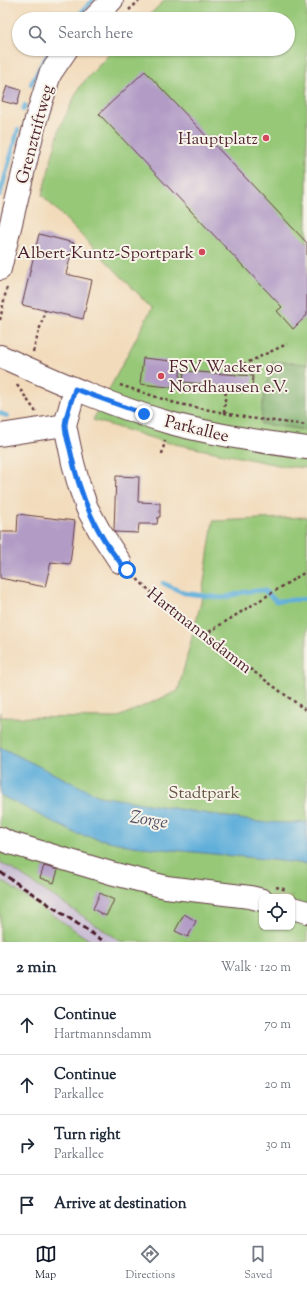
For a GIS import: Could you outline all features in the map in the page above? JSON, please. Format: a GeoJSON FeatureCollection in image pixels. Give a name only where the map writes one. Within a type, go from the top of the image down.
{"type":"FeatureCollection","features":[{"type":"Feature","properties":{"kind":"street"},"geometry":{"type":"LineString","coordinates":[[106,12],[120,5]]}},
{"type":"Feature","properties":{"kind":"street","name":"Grenztriftweg"},"geometry":{"type":"LineString","coordinates":[[0,269],[32,134],[50,74],[62,56]]}},
{"type":"Feature","properties":{"kind":"street","name":"Parkallee"},"geometry":{"type":"LineString","coordinates":[[0,356],[75,389],[170,423],[248,440],[307,448]]}},
{"type":"Feature","properties":{"kind":"street"},"geometry":{"type":"LineString","coordinates":[[75,389],[56,426],[87,508],[98,530],[120,562]]}},
{"type":"Feature","properties":{"kind":"street"},"geometry":{"type":"LineString","coordinates":[[0,434],[56,426]]}},
{"type":"Feature","properties":{"kind":"street"},"geometry":{"type":"LineString","coordinates":[[0,838],[7,842],[111,873],[166,887],[259,899]]}},
{"type":"Feature","properties":{"kind":"street"},"geometry":{"type":"LineString","coordinates":[[295,909],[307,912]]}},
{"type":"Feature","properties":{"kind":"path"},"geometry":{"type":"LineString","coordinates":[[120,5],[140,0]]}},
{"type":"Feature","properties":{"kind":"path"},"geometry":{"type":"LineString","coordinates":[[26,351],[33,354],[45,310]]}},
{"type":"Feature","properties":{"kind":"path"},"geometry":{"type":"LineString","coordinates":[[227,372],[287,344]]}},
{"type":"Feature","properties":{"kind":"path"},"geometry":{"type":"LineString","coordinates":[[13,379],[56,426]]}},
{"type":"Feature","properties":{"kind":"path"},"geometry":{"type":"LineString","coordinates":[[115,383],[175,403],[249,418],[307,425]]}},
{"type":"Feature","properties":{"kind":"path"},"geometry":{"type":"LineString","coordinates":[[224,413],[226,388]]}},
{"type":"Feature","properties":{"kind":"path","name":"Hartmannsdamm"},"geometry":{"type":"LineString","coordinates":[[120,562],[169,609],[307,711]]}},
{"type":"Feature","properties":{"kind":"path"},"geometry":{"type":"LineString","coordinates":[[204,635],[307,571]]}},
{"type":"Feature","properties":{"kind":"shaded area"},"geometry":{"type":"Polygon","coordinates":[[[0,862],[122,942],[92,942],[0,880],[0,862]]]}},
{"type":"Feature","properties":{"kind":"green space","name":"Albert-Kuntz-Sportpark"},"geometry":{"type":"Polygon","coordinates":[[[165,0],[307,0],[307,364],[272,361],[261,424],[307,430],[307,468],[283,466],[165,442],[93,420],[152,308],[42,195],[60,127],[80,86],[108,56],[295,56],[295,12],[152,12],[165,0]]]}},
{"type":"Feature","properties":{"kind":"green space"},"geometry":{"type":"Polygon","coordinates":[[[272,361],[307,364],[307,430],[261,424],[262,407],[272,361]]]}},
{"type":"Feature","properties":{"kind":"green space","name":"Stadtpark"},"geometry":{"type":"Polygon","coordinates":[[[307,517],[307,942],[122,942],[0,862],[0,712],[1,717],[116,718],[178,691],[201,602],[213,521],[307,517]]]}},
{"type":"Feature","properties":{"kind":"green space"},"geometry":{"type":"Polygon","coordinates":[[[0,880],[4,882],[92,942],[0,942],[0,880]]]}},
{"type":"Feature","properties":{"kind":"water","name":"Zorge"},"geometry":{"type":"Polygon","coordinates":[[[0,747],[99,796],[258,822],[307,822],[307,864],[132,846],[77,834],[0,795],[0,747]]]}},
{"type":"Feature","properties":{"kind":"building"},"geometry":{"type":"Polygon","coordinates":[[[145,71],[307,243],[307,315],[293,329],[277,311],[282,307],[99,114],[145,71]]]}},
{"type":"Feature","properties":{"kind":"building"},"geometry":{"type":"Polygon","coordinates":[[[7,86],[21,90],[17,105],[2,101],[7,86]]]}},
{"type":"Feature","properties":{"kind":"building"},"geometry":{"type":"Polygon","coordinates":[[[39,234],[74,243],[66,274],[92,280],[83,319],[22,305],[39,234]]]}},
{"type":"Feature","properties":{"kind":"building","name":"FSV Wacker 90 Nordhausen e.V."},"geometry":{"type":"Polygon","coordinates":[[[143,358],[181,362],[179,388],[140,384],[143,358]]]}},
{"type":"Feature","properties":{"kind":"building"},"geometry":{"type":"Polygon","coordinates":[[[184,371],[253,376],[252,389],[183,382],[184,371]]]}},
{"type":"Feature","properties":{"kind":"building"},"geometry":{"type":"Polygon","coordinates":[[[116,476],[139,477],[138,502],[160,503],[160,517],[158,517],[157,524],[139,524],[138,533],[115,532],[116,476]]]}},
{"type":"Feature","properties":{"kind":"building"},"geometry":{"type":"Polygon","coordinates":[[[18,514],[75,521],[70,564],[51,562],[45,587],[0,578],[0,532],[17,532],[18,514]]]}},
{"type":"Feature","properties":{"kind":"building"},"geometry":{"type":"Polygon","coordinates":[[[44,866],[58,870],[54,883],[40,878],[44,866]]]}},
{"type":"Feature","properties":{"kind":"building"},"geometry":{"type":"Polygon","coordinates":[[[100,893],[114,900],[106,916],[93,909],[100,893]]]}},
{"type":"Feature","properties":{"kind":"building"},"geometry":{"type":"Polygon","coordinates":[[[184,914],[196,921],[188,937],[175,931],[184,914]]]}},
{"type":"Feature","properties":{"kind":"waterway"},"geometry":{"type":"LineString","coordinates":[[82,12],[93,0]]}},
{"type":"Feature","properties":{"kind":"waterway"},"geometry":{"type":"LineString","coordinates":[[31,84],[47,56]]}},
{"type":"Feature","properties":{"kind":"waterway"},"geometry":{"type":"LineString","coordinates":[[23,110],[25,105]]}},
{"type":"Feature","properties":{"kind":"waterway"},"geometry":{"type":"LineString","coordinates":[[0,195],[18,130]]}},
{"type":"Feature","properties":{"kind":"waterway"},"geometry":{"type":"LineString","coordinates":[[0,413],[7,416]]}},
{"type":"Feature","properties":{"kind":"waterway"},"geometry":{"type":"LineString","coordinates":[[163,583],[184,593],[223,598],[244,592],[264,590],[276,601],[307,599]]}},
{"type":"Feature","properties":{"kind":"railway"},"geometry":{"type":"LineString","coordinates":[[0,872],[105,942]]}},
{"type":"Feature","properties":{"kind":"place","name":"Hauptplatz"},"geometry":{"type":"Point","coordinates":[266,138]}},
{"type":"Feature","properties":{"kind":"place","name":"Albert-Kuntz-Sportpark"},"geometry":{"type":"Point","coordinates":[202,252]}},
{"type":"Feature","properties":{"kind":"place","name":"FSV Wacker 90 Nordhausen e.V."},"geometry":{"type":"Point","coordinates":[161,376]}},
{"type":"Feature","properties":{"kind":"route"},"geometry":{"type":"LineString","coordinates":[[127,570],[98,530],[87,508],[73,463],[65,425],[75,389],[144,414]]}}]}
